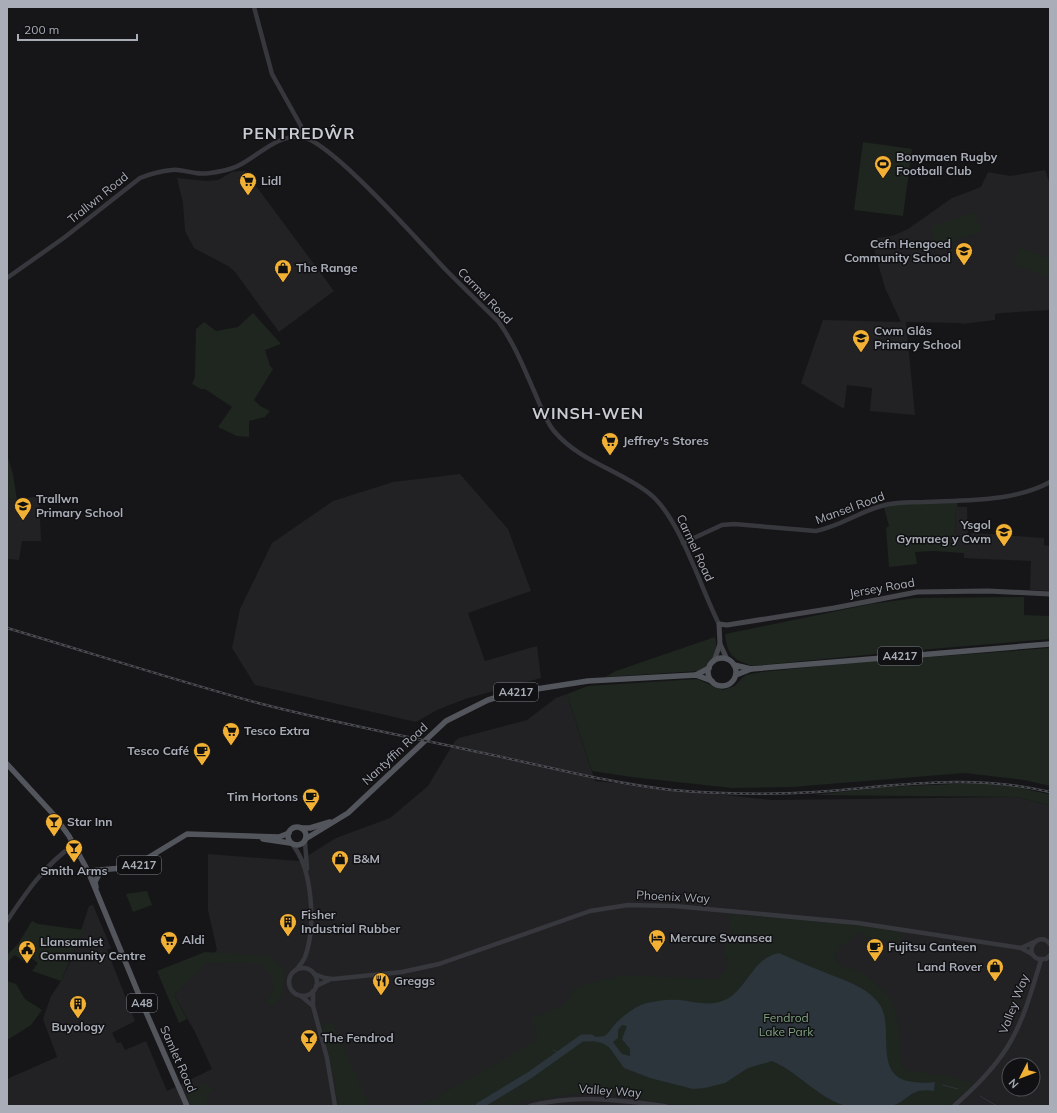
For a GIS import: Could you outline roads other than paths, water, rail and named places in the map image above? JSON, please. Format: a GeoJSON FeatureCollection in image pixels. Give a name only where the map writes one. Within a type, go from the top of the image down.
{"type":"FeatureCollection","features":[{"type":"Feature","properties":{"kind":"main road","name":"Jersey Road"},"geometry":{"type":"LineString","coordinates":[[719,624],[727,625],[780,617],[918,592],[988,591],[1050,594]]}},
{"type":"Feature","properties":{"kind":"main road","name":"Carmel Road"},"geometry":{"type":"LineString","coordinates":[[719,624],[720,644],[727,659]]}},
{"type":"Feature","properties":{"kind":"main road","name":"Carmel Road"},"geometry":{"type":"LineString","coordinates":[[714,660],[720,644]]}},
{"type":"Feature","properties":{"kind":"main road","name":"A4217"},"geometry":{"type":"LineString","coordinates":[[736,675],[751,669],[1050,644]]}},
{"type":"Feature","properties":{"kind":"main road"},"geometry":{"type":"LineString","coordinates":[[723,658],[727,659],[734,665],[736,675],[728,685],[719,686],[712,681],[708,672],[714,660],[723,658]]}},
{"type":"Feature","properties":{"kind":"main road","name":"A4217"},"geometry":{"type":"LineString","coordinates":[[734,665],[751,669]]}},
{"type":"Feature","properties":{"kind":"main road","name":"A4217"},"geometry":{"type":"LineString","coordinates":[[696,675],[709,668]]}},
{"type":"Feature","properties":{"kind":"main road","name":"A4217"},"geometry":{"type":"LineString","coordinates":[[696,675],[712,681]]}},
{"type":"Feature","properties":{"kind":"main road","name":"Nantyffin Road"},"geometry":{"type":"LineString","coordinates":[[306,840],[339,819],[359,803],[446,722],[488,700],[538,688],[588,681],[696,675]]}},
{"type":"Feature","properties":{"kind":"main road","name":"A48"},"geometry":{"type":"LineString","coordinates":[[7,764],[54,814],[74,845],[88,871]]}},
{"type":"Feature","properties":{"kind":"main road","name":"Nantyffin Road"},"geometry":{"type":"LineString","coordinates":[[301,828],[328,823],[359,803]]}},
{"type":"Feature","properties":{"kind":"main road"},"geometry":{"type":"LineString","coordinates":[[294,828],[301,828],[306,833],[306,840],[300,845],[291,843],[289,833],[294,828]]}},
{"type":"Feature","properties":{"kind":"main road","name":"A4217"},"geometry":{"type":"LineString","coordinates":[[88,871],[128,868],[138,865],[182,835],[187,834],[279,837],[289,833]]}},
{"type":"Feature","properties":{"kind":"main road","name":"A4217"},"geometry":{"type":"LineString","coordinates":[[253,837],[291,843]]}},
{"type":"Feature","properties":{"kind":"main road"},"geometry":{"type":"LineString","coordinates":[[96,891],[95,882],[101,870]]}},
{"type":"Feature","properties":{"kind":"main road","name":"Samlet Road"},"geometry":{"type":"LineString","coordinates":[[88,871],[143,1006],[187,1106]]}},
{"type":"Feature","properties":{"kind":"street"},"geometry":{"type":"LineString","coordinates":[[254,7],[272,74],[301,126],[302,137]]}},
{"type":"Feature","properties":{"kind":"street","name":"Trallwn Road"},"geometry":{"type":"LineString","coordinates":[[7,278],[65,237],[140,178],[154,173],[172,170],[197,173],[230,169],[283,140],[302,137]]}},
{"type":"Feature","properties":{"kind":"street","name":"Carmel Road"},"geometry":{"type":"LineString","coordinates":[[302,137],[316,142],[337,160],[384,205],[498,321],[511,338],[542,411],[553,430],[568,445],[590,461],[632,482],[651,494],[666,511],[683,543],[719,624]]}},
{"type":"Feature","properties":{"kind":"street","name":"Mansel Road"},"geometry":{"type":"LineString","coordinates":[[683,543],[722,525],[734,524],[816,532],[828,529],[861,512],[885,505],[1010,496],[1037,489],[1050,482]]}},
{"type":"Feature","properties":{"kind":"street"},"geometry":{"type":"LineString","coordinates":[[306,840],[307,879]]}},
{"type":"Feature","properties":{"kind":"street"},"geometry":{"type":"LineString","coordinates":[[291,843],[300,856],[307,879],[311,901],[311,921],[305,958],[309,970]]}},
{"type":"Feature","properties":{"kind":"street"},"geometry":{"type":"LineString","coordinates":[[7,921],[23,897],[59,856],[74,845]]}},
{"type":"Feature","properties":{"kind":"street","name":"Phoenix Way"},"geometry":{"type":"LineString","coordinates":[[314,988],[333,979],[402,972],[439,964],[590,912],[628,905],[674,906],[858,923],[1021,948],[1041,960]]}},
{"type":"Feature","properties":{"kind":"street"},"geometry":{"type":"LineString","coordinates":[[1021,948],[1042,939],[1050,944]]}},
{"type":"Feature","properties":{"kind":"street"},"geometry":{"type":"LineString","coordinates":[[1032,954],[1031,949],[1034,942]]}},
{"type":"Feature","properties":{"kind":"street"},"geometry":{"type":"LineString","coordinates":[[1041,960],[1050,955]]}},
{"type":"Feature","properties":{"kind":"street"},"geometry":{"type":"LineString","coordinates":[[305,958],[291,974],[289,983],[293,992],[312,1006]]}},
{"type":"Feature","properties":{"kind":"street","name":"Valley Way"},"geometry":{"type":"LineString","coordinates":[[954,1106],[979,1084],[1008,1046],[1023,1016],[1041,960]]}},
{"type":"Feature","properties":{"kind":"street"},"geometry":{"type":"LineString","coordinates":[[296,970],[302,968],[309,970],[314,974],[316,980],[312,1006],[327,1058],[335,1106]]}},
{"type":"Feature","properties":{"kind":"street","name":"Phoenix Way"},"geometry":{"type":"LineString","coordinates":[[314,974],[333,979]]}},
{"type":"Feature","properties":{"kind":"street"},"geometry":{"type":"LineString","coordinates":[[300,996],[309,994],[314,988]]}},
{"type":"Feature","properties":{"kind":"street","name":"Valley Way"},"geometry":{"type":"LineString","coordinates":[[530,1106],[553,1101],[588,1098],[618,1099],[666,1106]]}},
{"type":"Feature","properties":{"kind":"waterway"},"geometry":{"type":"LineString","coordinates":[[479,1106],[530,1075],[582,1038],[591,1038]]}},
{"type":"Feature","properties":{"kind":"waterway"},"geometry":{"type":"LineString","coordinates":[[553,1050],[560,1053]]}},
{"type":"Feature","properties":{"kind":"waterway"},"geometry":{"type":"LineString","coordinates":[[943,1085],[958,1089]]}},
{"type":"Feature","properties":{"kind":"waterway"},"geometry":{"type":"LineString","coordinates":[[980,1096],[997,1106]]}},
{"type":"Feature","properties":{"kind":"railway"},"geometry":{"type":"LineString","coordinates":[[7,628],[195,685],[285,710],[575,773],[648,787],[672,790],[744,794],[780,794],[904,784],[962,782],[1020,786],[1050,792]]}},
{"type":"Feature","properties":{"kind":"place","name":"Bonymaen Rugby Football Club"},"geometry":{"type":"Point","coordinates":[883,179]}},
{"type":"Feature","properties":{"kind":"place","name":"Lidl"},"geometry":{"type":"Point","coordinates":[248,196]}},
{"type":"Feature","properties":{"kind":"place","name":"Cefn Hengoed Community School"},"geometry":{"type":"Point","coordinates":[964,266]}},
{"type":"Feature","properties":{"kind":"place","name":"The Range"},"geometry":{"type":"Point","coordinates":[283,283]}},
{"type":"Feature","properties":{"kind":"place","name":"Cwm Glâs Primary School"},"geometry":{"type":"Point","coordinates":[861,353]}},
{"type":"Feature","properties":{"kind":"place","name":"Jeffrey's Stores"},"geometry":{"type":"Point","coordinates":[610,456]}},
{"type":"Feature","properties":{"kind":"place","name":"Trallwn Primary School"},"geometry":{"type":"Point","coordinates":[23,521]}},
{"type":"Feature","properties":{"kind":"place","name":"Ysgol Gymraeg y Cwm"},"geometry":{"type":"Point","coordinates":[1004,547]}},
{"type":"Feature","properties":{"kind":"place","name":"Tesco Extra"},"geometry":{"type":"Point","coordinates":[231,746]}},
{"type":"Feature","properties":{"kind":"place","name":"Tesco Café"},"geometry":{"type":"Point","coordinates":[202,766]}},
{"type":"Feature","properties":{"kind":"place","name":"Tim Hortons"},"geometry":{"type":"Point","coordinates":[311,812]}},
{"type":"Feature","properties":{"kind":"place","name":"Star Inn"},"geometry":{"type":"Point","coordinates":[54,837]}},
{"type":"Feature","properties":{"kind":"place","name":"Smith Arms"},"geometry":{"type":"Point","coordinates":[74,863]}},
{"type":"Feature","properties":{"kind":"place","name":"B&M"},"geometry":{"type":"Point","coordinates":[340,874]}},
{"type":"Feature","properties":{"kind":"place","name":"Fisher Industrial Rubber"},"geometry":{"type":"Point","coordinates":[288,937]}},
{"type":"Feature","properties":{"kind":"place","name":"Mercure Swansea"},"geometry":{"type":"Point","coordinates":[657,953]}},
{"type":"Feature","properties":{"kind":"place","name":"Aldi"},"geometry":{"type":"Point","coordinates":[169,955]}},
{"type":"Feature","properties":{"kind":"place","name":"Fujitsu Canteen"},"geometry":{"type":"Point","coordinates":[875,962]}},
{"type":"Feature","properties":{"kind":"place","name":"Llansamlet Community Centre"},"geometry":{"type":"Point","coordinates":[27,964]}},
{"type":"Feature","properties":{"kind":"place","name":"Land Rover"},"geometry":{"type":"Point","coordinates":[995,982]}},
{"type":"Feature","properties":{"kind":"place","name":"Greggs"},"geometry":{"type":"Point","coordinates":[381,996]}},
{"type":"Feature","properties":{"kind":"place","name":"Buyology"},"geometry":{"type":"Point","coordinates":[78,1019]}},
{"type":"Feature","properties":{"kind":"place","name":"The Fendrod"},"geometry":{"type":"Point","coordinates":[309,1053]}},
{"type":"Feature","properties":{"kind":"district","name":"PENTREDŴR"},"geometry":{"type":"Point","coordinates":[299,133]}},
{"type":"Feature","properties":{"kind":"district","name":"WINSH-WEN"},"geometry":{"type":"Point","coordinates":[588,413]}},
{"type":"Feature","properties":{"kind":"park label","name":"Fendrod Lake Park"},"geometry":{"type":"Point","coordinates":[786,1025]}}]}
